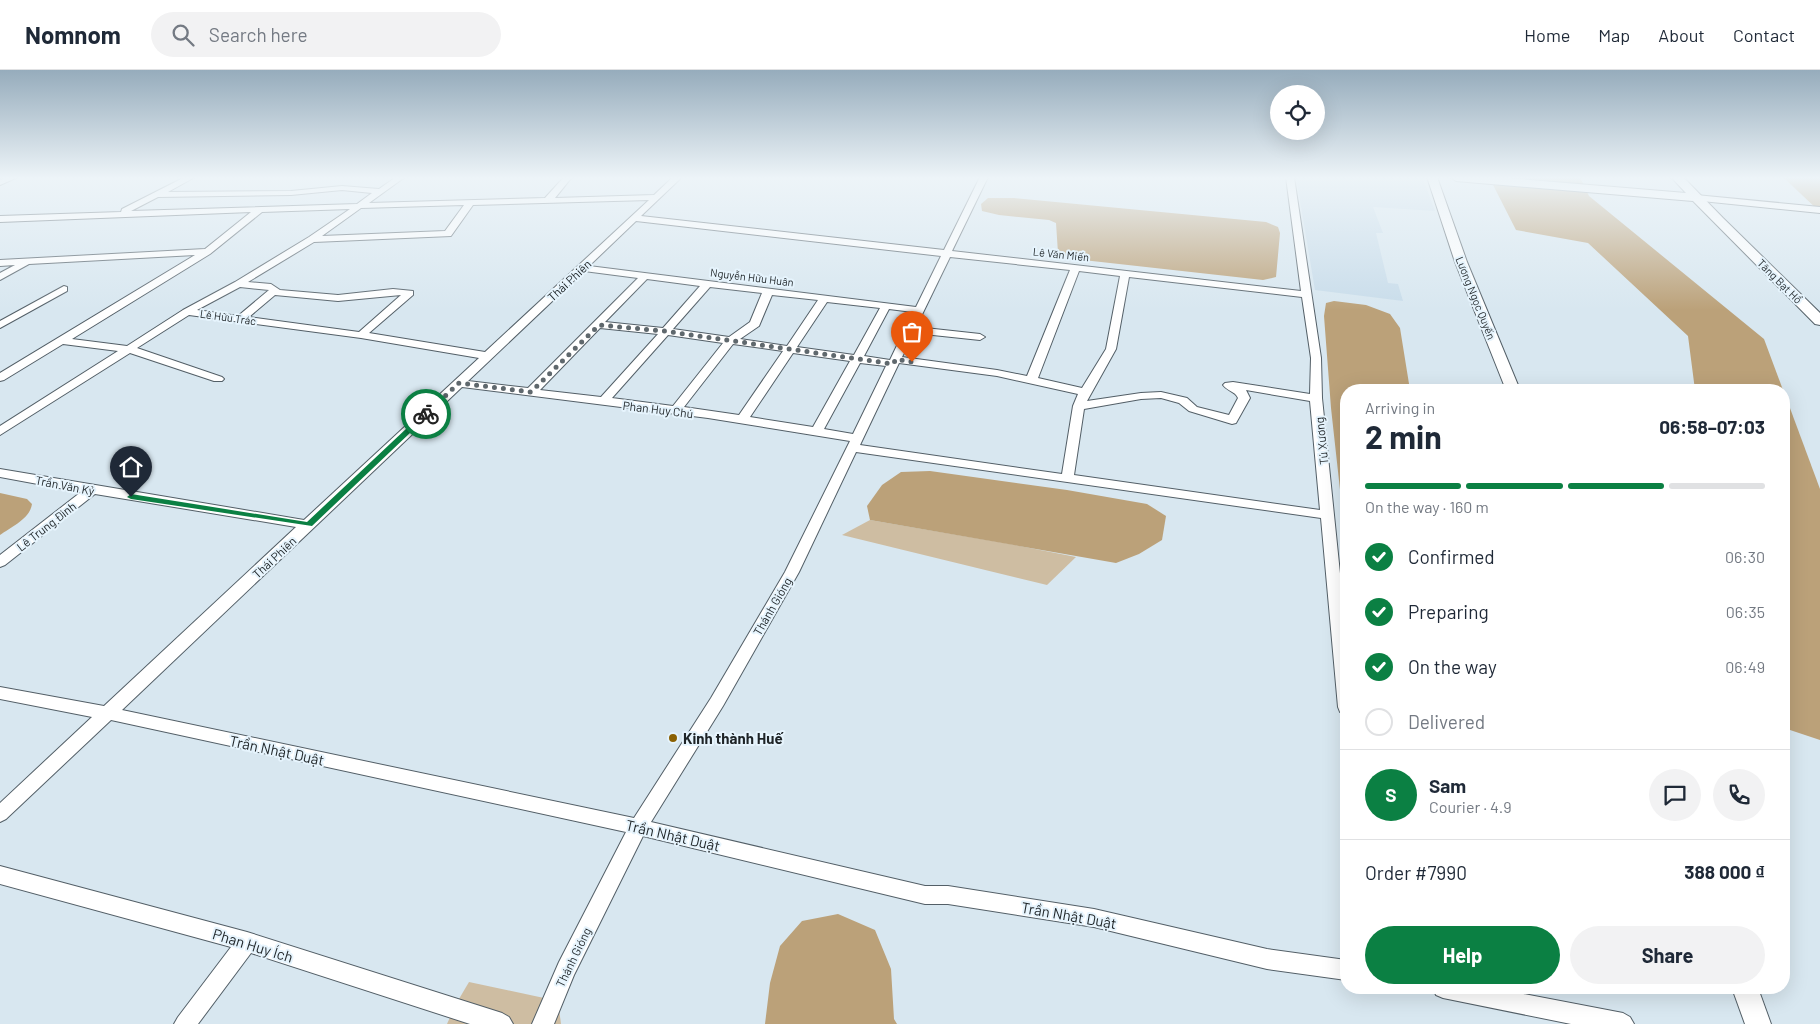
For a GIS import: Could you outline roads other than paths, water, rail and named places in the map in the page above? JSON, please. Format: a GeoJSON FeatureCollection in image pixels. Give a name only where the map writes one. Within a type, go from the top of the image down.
{"type":"FeatureCollection","features":[{"type":"Feature","properties":{"kind":"main road","name":"Tăng Bạt Hổ"},"geometry":{"type":"LineString","coordinates":[[1720,222],[1820,321]]}},
{"type":"Feature","properties":{"kind":"street"},"geometry":{"type":"LineString","coordinates":[[0,378],[207,252],[245,222]]}},
{"type":"Feature","properties":{"kind":"street"},"geometry":{"type":"LineString","coordinates":[[187,312],[238,284],[312,238],[335,222]]}},
{"type":"Feature","properties":{"kind":"street"},"geometry":{"type":"LineString","coordinates":[[312,238],[448,234],[457,222]]}},
{"type":"Feature","properties":{"kind":"street","name":"Thái Phiên"},"geometry":{"type":"LineString","coordinates":[[0,814],[630,222]]}},
{"type":"Feature","properties":{"kind":"street","name":"Lê Văn Miến"},"geometry":{"type":"LineString","coordinates":[[665,222],[1305,294]]}},
{"type":"Feature","properties":{"kind":"street","name":"Thánh Gióng"},"geometry":{"type":"LineString","coordinates":[[543,1024],[566,969],[638,827],[717,702],[792,572],[962,222]]}},
{"type":"Feature","properties":{"kind":"street","name":"Tú Xương"},"geometry":{"type":"LineString","coordinates":[[1296,222],[1316,358],[1316,398],[1340,643]]}},
{"type":"Feature","properties":{"kind":"street","name":"Lương Ngọc Quyến"},"geometry":{"type":"LineString","coordinates":[[1447,222],[1460,262],[1511,384]]}},
{"type":"Feature","properties":{"kind":"street"},"geometry":{"type":"LineString","coordinates":[[0,263],[207,252]]}},
{"type":"Feature","properties":{"kind":"street"},"geometry":{"type":"LineString","coordinates":[[0,277],[28,262]]}},
{"type":"Feature","properties":{"kind":"street"},"geometry":{"type":"LineString","coordinates":[[1031,381],[1076,267]]}},
{"type":"Feature","properties":{"kind":"street","name":"Nguyễn Hữu Huân"},"geometry":{"type":"LineString","coordinates":[[582,268],[919,310]]}},
{"type":"Feature","properties":{"kind":"street"},"geometry":{"type":"LineString","coordinates":[[1067,479],[1079,406],[1085,392],[1112,349],[1125,273]]}},
{"type":"Feature","properties":{"kind":"street"},"geometry":{"type":"LineString","coordinates":[[531,392],[599,325],[644,277]]}},
{"type":"Feature","properties":{"kind":"street"},"geometry":{"type":"LineString","coordinates":[[238,284],[274,288],[274,292]]}},
{"type":"Feature","properties":{"kind":"street"},"geometry":{"type":"LineString","coordinates":[[603,402],[707,284]]}},
{"type":"Feature","properties":{"kind":"street"},"geometry":{"type":"LineString","coordinates":[[0,325],[64,289]]}},
{"type":"Feature","properties":{"kind":"street"},"geometry":{"type":"LineString","coordinates":[[675,411],[730,341],[755,324],[768,291]]}},
{"type":"Feature","properties":{"kind":"street"},"geometry":{"type":"LineString","coordinates":[[240,319],[274,292],[338,298],[393,292],[410,293],[361,335]]}},
{"type":"Feature","properties":{"kind":"street"},"geometry":{"type":"LineString","coordinates":[[742,420],[824,299]]}},
{"type":"Feature","properties":{"kind":"street"},"geometry":{"type":"LineString","coordinates":[[817,430],[886,306]]}},
{"type":"Feature","properties":{"kind":"street","name":"Lê Hữu Trác"},"geometry":{"type":"LineString","coordinates":[[0,431],[187,312],[361,335],[488,356]]}},
{"type":"Feature","properties":{"kind":"street"},"geometry":{"type":"LineString","coordinates":[[599,325],[664,331],[858,359],[997,373],[1085,392]]}},
{"type":"Feature","properties":{"kind":"street"},"geometry":{"type":"LineString","coordinates":[[910,329],[980,337]]}},
{"type":"Feature","properties":{"kind":"street"},"geometry":{"type":"LineString","coordinates":[[63,341],[128,349],[218,379]]}},
{"type":"Feature","properties":{"kind":"street","name":"Phan Huy Chú"},"geometry":{"type":"LineString","coordinates":[[459,383],[817,430],[854,443],[1067,479],[1328,515]]}},
{"type":"Feature","properties":{"kind":"street"},"geometry":{"type":"LineString","coordinates":[[1079,406],[1141,396],[1161,395],[1183,400],[1193,409],[1232,420],[1244,398],[1241,392],[1229,385],[1316,398]]}},
{"type":"Feature","properties":{"kind":"street","name":"Trần Văn Kỷ"},"geometry":{"type":"LineString","coordinates":[[0,472],[92,490],[309,525]]}},
{"type":"Feature","properties":{"kind":"street","name":"Lê Trung Đình"},"geometry":{"type":"LineString","coordinates":[[0,562],[92,490]]}},
{"type":"Feature","properties":{"kind":"street","name":"Trần Nhật Duật"},"geometry":{"type":"LineString","coordinates":[[0,693],[108,713],[638,827],[925,895],[948,894],[1094,918],[1267,959],[1340,969]]}},
{"type":"Feature","properties":{"kind":"street","name":"Phan Huy Ích"},"geometry":{"type":"LineString","coordinates":[[0,875],[247,942],[502,1024]]}},
{"type":"Feature","properties":{"kind":"street"},"geometry":{"type":"LineString","coordinates":[[185,1024],[247,942]]}},
{"type":"Feature","properties":{"kind":"street"},"geometry":{"type":"LineString","coordinates":[[1473,994],[1623,1024]]}},
{"type":"Feature","properties":{"kind":"street"},"geometry":{"type":"LineString","coordinates":[[1747,994],[1758,1024]]}},
{"type":"Feature","properties":{"kind":"place","name":"Kinh thành Huế"},"geometry":{"type":"Point","coordinates":[673,738]}}]}
